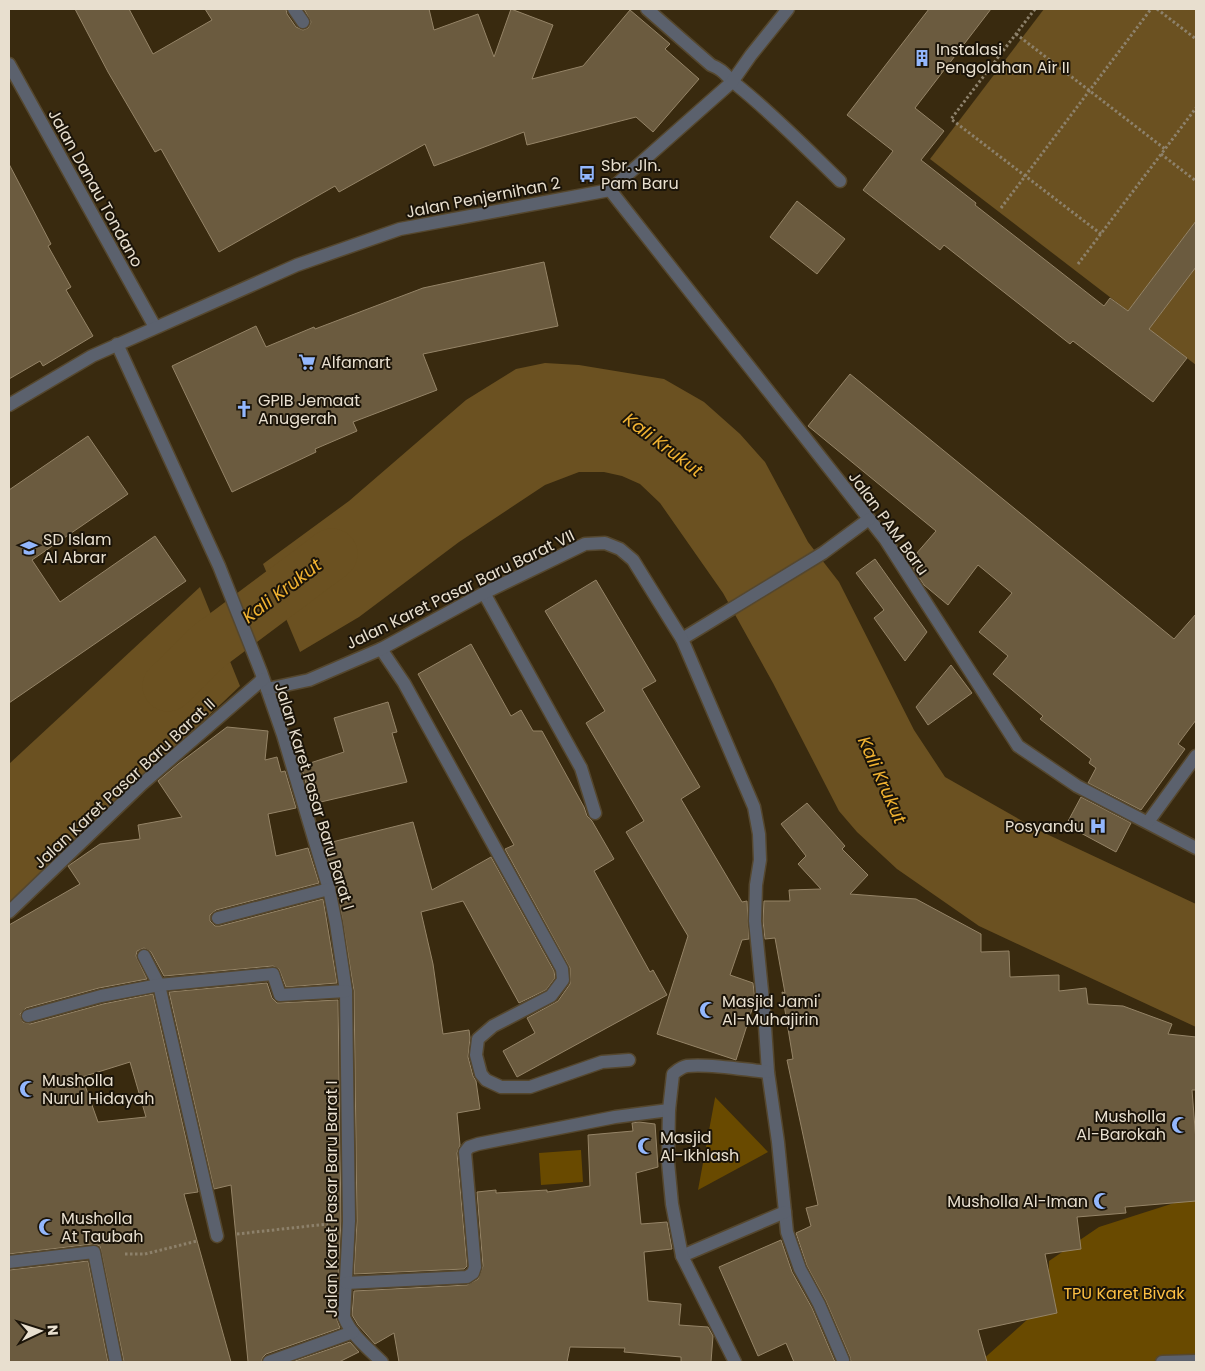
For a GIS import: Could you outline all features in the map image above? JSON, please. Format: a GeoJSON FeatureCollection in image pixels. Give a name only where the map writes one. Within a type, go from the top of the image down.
{"type":"FeatureCollection","features":[{"type":"Feature","properties":{"kind":"street"},"geometry":{"type":"LineString","coordinates":[[294,9],[303,22]]}},
{"type":"Feature","properties":{"kind":"street"},"geometry":{"type":"LineString","coordinates":[[647,9],[710,65],[723,70],[732,82],[759,103],[840,181]]}},
{"type":"Feature","properties":{"kind":"street"},"geometry":{"type":"LineString","coordinates":[[610,190],[732,82],[788,9]]}},
{"type":"Feature","properties":{"kind":"street","name":"Jalan Danau Tondano"},"geometry":{"type":"LineString","coordinates":[[9,64],[155,328]]}},
{"type":"Feature","properties":{"kind":"street","name":"Jalan Penjernihan 2"},"geometry":{"type":"LineString","coordinates":[[9,405],[92,356],[297,265],[400,230],[610,190]]}},
{"type":"Feature","properties":{"kind":"street","name":"Jalan PAM Baru"},"geometry":{"type":"LineString","coordinates":[[610,190],[885,539],[1018,746],[1077,786],[1196,848]]}},
{"type":"Feature","properties":{"kind":"street","name":"Jalan Karet Pasar Baru Barat I"},"geometry":{"type":"LineString","coordinates":[[117,344],[219,566],[283,735],[329,889],[346,991],[349,1222],[344,1317],[352,1332],[382,1362]]}},
{"type":"Feature","properties":{"kind":"street"},"geometry":{"type":"LineString","coordinates":[[682,639],[823,553],[869,519]]}},
{"type":"Feature","properties":{"kind":"street","name":"Jalan Karet Pasar Baru Barat VII"},"geometry":{"type":"LineString","coordinates":[[263,680],[309,680],[381,648],[484,593],[585,544],[605,543],[620,550],[633,560],[682,639],[754,807],[759,834],[760,860],[756,885],[755,921],[768,1072],[788,1232],[800,1269],[819,1304],[843,1360]]}},
{"type":"Feature","properties":{"kind":"street"},"geometry":{"type":"LineString","coordinates":[[484,593],[581,768],[596,813]]}},
{"type":"Feature","properties":{"kind":"street"},"geometry":{"type":"LineString","coordinates":[[381,648],[404,683],[562,969],[563,980],[551,996],[493,1026],[478,1039],[476,1055],[481,1074],[486,1080],[501,1087],[530,1087],[602,1062],[629,1060]]}},
{"type":"Feature","properties":{"kind":"street","name":"Jalan Karet Pasar Baru Barat II"},"geometry":{"type":"LineString","coordinates":[[9,912],[142,784],[263,680]]}},
{"type":"Feature","properties":{"kind":"street"},"geometry":{"type":"LineString","coordinates":[[1148,822],[1196,756]]}},
{"type":"Feature","properties":{"kind":"street"},"geometry":{"type":"LineString","coordinates":[[218,918],[329,889]]}},
{"type":"Feature","properties":{"kind":"street"},"geometry":{"type":"LineString","coordinates":[[144,956],[159,985],[216,1236]]}},
{"type":"Feature","properties":{"kind":"street"},"geometry":{"type":"LineString","coordinates":[[28,1016],[101,996],[159,985],[273,974],[280,995],[346,991]]}},
{"type":"Feature","properties":{"kind":"street"},"geometry":{"type":"LineString","coordinates":[[735,1362],[682,1256],[672,1204],[668,1162],[669,1110],[673,1074],[681,1068],[689,1066],[768,1072]]}},
{"type":"Feature","properties":{"kind":"street"},"geometry":{"type":"LineString","coordinates":[[346,1283],[467,1277],[474,1273],[466,1152],[469,1147],[615,1117],[669,1110]]}},
{"type":"Feature","properties":{"kind":"street"},"geometry":{"type":"LineString","coordinates":[[682,1256],[785,1212]]}},
{"type":"Feature","properties":{"kind":"street"},"geometry":{"type":"LineString","coordinates":[[9,1262],[94,1252],[116,1362]]}},
{"type":"Feature","properties":{"kind":"street"},"geometry":{"type":"LineString","coordinates":[[269,1362],[352,1332]]}},
{"type":"Feature","properties":{"kind":"street"},"geometry":{"type":"LineString","coordinates":[[1162,1362],[1196,1361]]}},
{"type":"Feature","properties":{"kind":"path"},"geometry":{"type":"LineString","coordinates":[[1035,9],[951,119],[1101,234]]}},
{"type":"Feature","properties":{"kind":"path"},"geometry":{"type":"LineString","coordinates":[[1001,208],[1151,9]]}},
{"type":"Feature","properties":{"kind":"path"},"geometry":{"type":"LineString","coordinates":[[1157,9],[1196,39]]}},
{"type":"Feature","properties":{"kind":"path"},"geometry":{"type":"LineString","coordinates":[[1016,34],[1165,149]]}},
{"type":"Feature","properties":{"kind":"path"},"geometry":{"type":"LineString","coordinates":[[1078,264],[1196,108]]}},
{"type":"Feature","properties":{"kind":"path"},"geometry":{"type":"LineString","coordinates":[[1162,154],[1196,181]]}},
{"type":"Feature","properties":{"kind":"green space"},"geometry":{"type":"Polygon","coordinates":[[[715,1098],[768,1152],[698,1190],[715,1098]]]}},
{"type":"Feature","properties":{"kind":"green space"},"geometry":{"type":"Polygon","coordinates":[[[581,1150],[583,1182],[541,1185],[539,1153],[581,1150]]]}},
{"type":"Feature","properties":{"kind":"green space","name":"TPU Karet Bivak"},"geometry":{"type":"Polygon","coordinates":[[[1196,1196],[1196,1362],[980,1362],[1048,1301],[1049,1261],[1099,1227],[1196,1196]]]}},
{"type":"Feature","properties":{"kind":"water"},"geometry":{"type":"Polygon","coordinates":[[[1044,9],[1196,9],[1196,221],[1128,311],[930,159],[1044,9]]]}},
{"type":"Feature","properties":{"kind":"water"},"geometry":{"type":"Polygon","coordinates":[[[1196,267],[1196,365],[1149,329],[1196,267]]]}},
{"type":"Feature","properties":{"kind":"water"},"geometry":{"type":"Polygon","coordinates":[[[545,363],[579,365],[664,379],[704,402],[740,434],[765,462],[808,542],[839,582],[914,730],[945,777],[1038,830],[1196,904],[1196,1027],[979,926],[897,869],[857,832],[839,811],[773,683],[723,593],[660,503],[640,484],[622,476],[604,472],[579,472],[545,485],[459,542],[359,617],[300,652],[263,564],[349,501],[466,400],[516,369],[545,363]]]}},
{"type":"Feature","properties":{"kind":"water"},"geometry":{"type":"Polygon","coordinates":[[[200,587],[240,686],[9,905],[9,764],[200,587]]]}},
{"type":"Feature","properties":{"kind":"building"},"geometry":{"type":"Polygon","coordinates":[[[75,9],[129,9],[153,54],[212,20],[205,9],[286,9],[287,14],[296,27],[303,30],[308,28],[311,22],[304,9],[429,9],[434,30],[478,14],[494,57],[511,9],[553,25],[532,79],[583,66],[630,10],[670,44],[665,49],[699,79],[653,132],[636,117],[527,145],[524,132],[434,166],[425,144],[339,192],[335,186],[219,252],[161,149],[155,152],[108,72],[75,9]]]}},
{"type":"Feature","properties":{"kind":"building"},"geometry":{"type":"Polygon","coordinates":[[[929,9],[991,9],[915,108],[944,131],[921,160],[976,203],[975,205],[1104,306],[1110,298],[1128,311],[1196,221],[1196,267],[1149,329],[1187,358],[1153,402],[1073,341],[1070,344],[944,245],[940,250],[863,190],[893,151],[847,115],[929,9]]]}},
{"type":"Feature","properties":{"kind":"building"},"geometry":{"type":"Polygon","coordinates":[[[9,164],[51,244],[48,246],[71,287],[66,290],[93,336],[43,366],[40,361],[9,379],[9,164]]]}},
{"type":"Feature","properties":{"kind":"building"},"geometry":{"type":"Polygon","coordinates":[[[797,201],[845,239],[817,274],[770,237],[797,201]]]}},
{"type":"Feature","properties":{"kind":"building"},"geometry":{"type":"Polygon","coordinates":[[[544,262],[558,326],[423,354],[437,390],[353,422],[357,431],[315,449],[316,452],[232,492],[172,366],[256,326],[266,347],[314,327],[315,329],[423,288],[544,262]]]}},
{"type":"Feature","properties":{"kind":"building"},"geometry":{"type":"Polygon","coordinates":[[[850,374],[1174,639],[1196,614],[1196,720],[1178,744],[1185,749],[1141,810],[1088,783],[1096,768],[1089,763],[1091,759],[1040,719],[1043,716],[993,674],[1008,656],[979,632],[1012,593],[978,565],[948,605],[924,585],[909,562],[936,531],[808,426],[850,374]]]}},
{"type":"Feature","properties":{"kind":"building","name":"SD Islam Al Abrar"},"geometry":{"type":"Polygon","coordinates":[[[88,436],[128,494],[32,560],[60,602],[155,536],[186,581],[9,703],[9,490],[88,436]]]}},
{"type":"Feature","properties":{"kind":"building"},"geometry":{"type":"Polygon","coordinates":[[[875,559],[927,632],[905,661],[874,618],[884,610],[856,573],[875,559]]]}},
{"type":"Feature","properties":{"kind":"building"},"geometry":{"type":"Polygon","coordinates":[[[596,580],[656,681],[642,689],[700,787],[681,799],[742,902],[747,901],[749,939],[742,940],[730,975],[753,983],[755,1000],[736,1060],[657,1034],[688,936],[626,832],[644,821],[586,723],[605,711],[545,611],[596,580]]]}},
{"type":"Feature","properties":{"kind":"building"},"geometry":{"type":"Polygon","coordinates":[[[471,644],[511,716],[521,710],[533,731],[542,731],[584,807],[587,816],[592,821],[614,859],[594,871],[650,972],[653,970],[667,995],[517,1077],[503,1051],[535,1033],[527,1018],[558,1001],[570,984],[570,968],[505,849],[514,845],[418,674],[471,644]]]}},
{"type":"Feature","properties":{"kind":"building"},"geometry":{"type":"Polygon","coordinates":[[[951,665],[972,693],[928,725],[916,707],[951,665]]]}},
{"type":"Feature","properties":{"kind":"building"},"geometry":{"type":"Polygon","coordinates":[[[388,702],[397,732],[392,733],[407,782],[312,804],[301,766],[344,752],[334,718],[388,702]]]}},
{"type":"Feature","properties":{"kind":"building"},"geometry":{"type":"Polygon","coordinates":[[[227,727],[268,731],[265,760],[277,757],[281,772],[285,771],[296,808],[268,814],[276,856],[308,848],[319,883],[216,910],[210,915],[210,921],[215,926],[220,926],[323,899],[337,983],[286,987],[279,969],[273,966],[164,976],[151,952],[144,948],[137,951],[136,956],[147,979],[99,988],[26,1008],[20,1014],[23,1022],[30,1024],[103,1004],[153,994],[198,1192],[184,1194],[231,1362],[124,1362],[100,1246],[93,1244],[9,1254],[9,925],[80,884],[68,866],[100,844],[140,839],[138,825],[182,817],[158,781],[227,727]],[[130,1062],[82,1077],[98,1122],[146,1117],[130,1062]]]}},
{"type":"Feature","properties":{"kind":"building","name":"Posyandu"},"geometry":{"type":"Polygon","coordinates":[[[1081,797],[1131,823],[1116,852],[1066,825],[1081,797]]]}},
{"type":"Feature","properties":{"kind":"building"},"geometry":{"type":"Polygon","coordinates":[[[807,803],[845,846],[842,849],[868,875],[850,894],[916,899],[981,934],[981,952],[1009,951],[1010,977],[1059,975],[1059,991],[1086,988],[1088,1004],[1123,1006],[1172,1024],[1168,1034],[1196,1037],[1196,1090],[1192,1090],[1196,1141],[1196,1201],[1125,1207],[1126,1213],[1077,1217],[1081,1249],[1045,1254],[1057,1313],[978,1330],[987,1362],[851,1362],[826,1301],[807,1266],[796,1233],[811,1226],[806,1208],[818,1205],[787,1060],[793,1059],[782,992],[785,993],[775,938],[765,939],[763,921],[764,901],[790,901],[789,890],[821,889],[798,864],[806,856],[781,824],[807,803]]]}},
{"type":"Feature","properties":{"kind":"building"},"geometry":{"type":"Polygon","coordinates":[[[413,822],[432,890],[491,857],[554,971],[555,978],[546,990],[519,1003],[463,901],[421,912],[433,964],[443,1034],[469,1030],[468,1057],[476,1081],[480,1109],[457,1113],[460,1145],[457,1153],[467,1266],[464,1269],[354,1274],[357,1221],[354,991],[337,887],[324,844],[413,822]]]}},
{"type":"Feature","properties":{"kind":"building"},"geometry":{"type":"Polygon","coordinates":[[[267,983],[272,998],[277,1003],[338,1000],[341,1221],[336,1317],[340,1328],[266,1354],[261,1362],[248,1362],[231,1185],[214,1189],[169,992],[267,983]]]}},
{"type":"Feature","properties":{"kind":"building"},"geometry":{"type":"Polygon","coordinates":[[[632,1123],[655,1124],[658,1167],[636,1173],[641,1224],[667,1222],[672,1249],[644,1252],[648,1301],[681,1304],[679,1325],[708,1327],[713,1336],[711,1362],[681,1362],[681,1357],[624,1352],[625,1348],[570,1347],[567,1362],[399,1362],[394,1333],[375,1344],[358,1325],[352,1315],[354,1291],[467,1285],[478,1279],[483,1266],[477,1192],[496,1190],[496,1193],[547,1190],[547,1192],[590,1186],[588,1135],[633,1131],[632,1123]]]}},
{"type":"Feature","properties":{"kind":"building"},"geometry":{"type":"Polygon","coordinates":[[[781,1240],[792,1272],[812,1308],[835,1362],[794,1362],[786,1343],[758,1356],[719,1267],[781,1240]]]}},
{"type":"Feature","properties":{"kind":"building"},"geometry":{"type":"Polygon","coordinates":[[[88,1261],[108,1362],[9,1362],[9,1270],[88,1261]]]}},
{"type":"Feature","properties":{"kind":"building"},"geometry":{"type":"Polygon","coordinates":[[[350,1342],[359,1352],[339,1362],[292,1362],[350,1342]]]}},
{"type":"Feature","properties":{"kind":"waterway","name":"Kali Krukut"},"geometry":{"type":"LineString","coordinates":[[168,686],[209,646],[332,554]]}},
{"type":"Feature","properties":{"kind":"place","name":"Instalasi Pengolahan Air II"},"geometry":{"type":"Point","coordinates":[922,58]}},
{"type":"Feature","properties":{"kind":"place","name":"Sbr. Jln. Pam Baru"},"geometry":{"type":"Point","coordinates":[587,174]}},
{"type":"Feature","properties":{"kind":"place","name":"Alfamart"},"geometry":{"type":"Point","coordinates":[307,362]}},
{"type":"Feature","properties":{"kind":"place","name":"GPIB Jemaat Anugerah"},"geometry":{"type":"Point","coordinates":[244,409]}},
{"type":"Feature","properties":{"kind":"place","name":"SD Islam Al Abrar"},"geometry":{"type":"Point","coordinates":[29,548]}},
{"type":"Feature","properties":{"kind":"place","name":"Posyandu"},"geometry":{"type":"Point","coordinates":[1098,826]}},
{"type":"Feature","properties":{"kind":"place","name":"Masjid Jami' Al-Muhajirin"},"geometry":{"type":"Point","coordinates":[708,1010]}},
{"type":"Feature","properties":{"kind":"place","name":"Musholla Nurul Hidayah"},"geometry":{"type":"Point","coordinates":[28,1089]}},
{"type":"Feature","properties":{"kind":"place","name":"Musholla Al-Barokah"},"geometry":{"type":"Point","coordinates":[1180,1125]}},
{"type":"Feature","properties":{"kind":"place","name":"Masjid Al-Ikhlash"},"geometry":{"type":"Point","coordinates":[646,1146]}},
{"type":"Feature","properties":{"kind":"place","name":"Musholla Al-Iman"},"geometry":{"type":"Point","coordinates":[1102,1201]}},
{"type":"Feature","properties":{"kind":"place","name":"Musholla At Taubah"},"geometry":{"type":"Point","coordinates":[47,1227]}}]}
